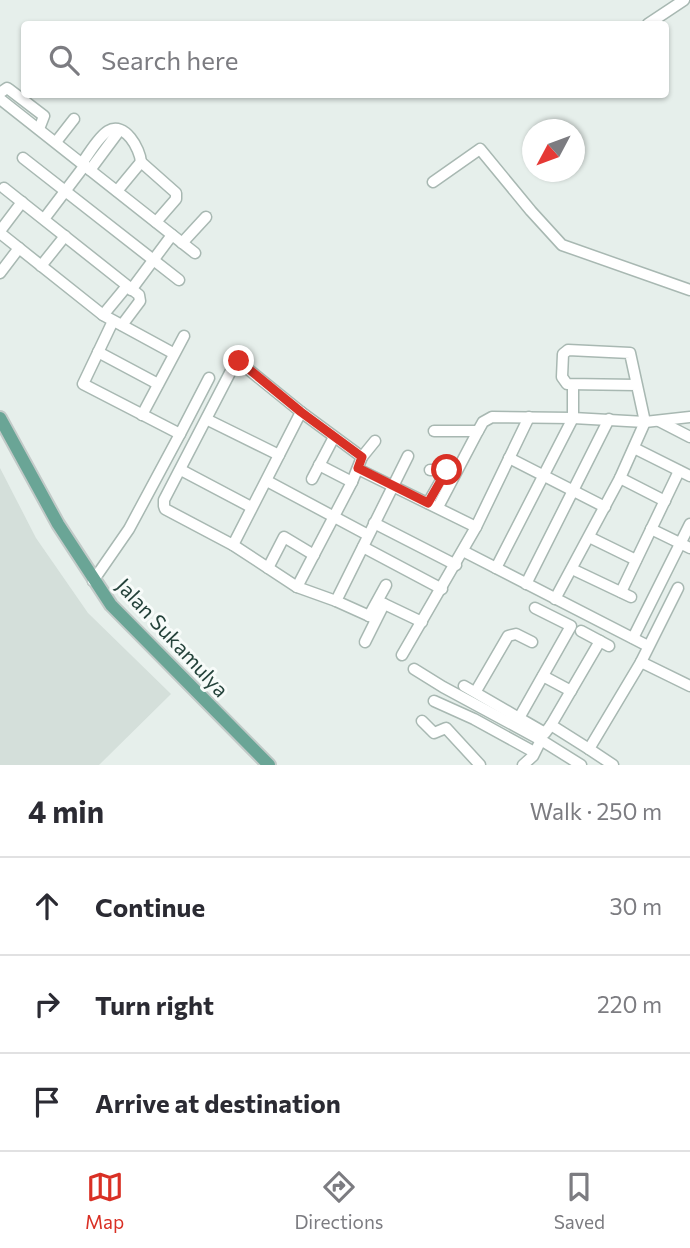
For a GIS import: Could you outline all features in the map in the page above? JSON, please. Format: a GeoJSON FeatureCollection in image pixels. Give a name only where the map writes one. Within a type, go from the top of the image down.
{"type":"FeatureCollection","features":[{"type":"Feature","properties":{"kind":"main road","name":"Jalan Sukamulya"},"geometry":{"type":"LineString","coordinates":[[0,418],[58,524],[93,581],[127,623],[269,765]]}},
{"type":"Feature","properties":{"kind":"street"},"geometry":{"type":"LineString","coordinates":[[652,21],[684,0]]}},
{"type":"Feature","properties":{"kind":"street"},"geometry":{"type":"LineString","coordinates":[[0,93],[4,89],[10,89],[21,98]]}},
{"type":"Feature","properties":{"kind":"street"},"geometry":{"type":"LineString","coordinates":[[21,98],[44,116],[39,129]]}},
{"type":"Feature","properties":{"kind":"street"},"geometry":{"type":"LineString","coordinates":[[0,99],[195,253]]}},
{"type":"Feature","properties":{"kind":"street"},"geometry":{"type":"LineString","coordinates":[[56,142],[74,119]]}},
{"type":"Feature","properties":{"kind":"street"},"geometry":{"type":"LineString","coordinates":[[44,219],[65,190],[119,131],[133,140],[141,162],[176,196],[156,222]]}},
{"type":"Feature","properties":{"kind":"street"},"geometry":{"type":"LineString","coordinates":[[433,182],[480,149],[562,246],[690,290]]}},
{"type":"Feature","properties":{"kind":"street"},"geometry":{"type":"LineString","coordinates":[[23,158],[178,280]]}},
{"type":"Feature","properties":{"kind":"street"},"geometry":{"type":"LineString","coordinates":[[117,191],[141,162]]}},
{"type":"Feature","properties":{"kind":"street"},"geometry":{"type":"LineString","coordinates":[[4,188],[140,297],[140,301],[117,323],[98,352],[83,384],[194,446]]}},
{"type":"Feature","properties":{"kind":"street"},"geometry":{"type":"LineString","coordinates":[[22,202],[0,232],[103,314],[172,352]]}},
{"type":"Feature","properties":{"kind":"street"},"geometry":{"type":"LineString","coordinates":[[182,243],[206,217]]}},
{"type":"Feature","properties":{"kind":"street"},"geometry":{"type":"LineString","coordinates":[[103,314],[129,288],[172,235]]}},
{"type":"Feature","properties":{"kind":"street"},"geometry":{"type":"LineString","coordinates":[[41,266],[65,236]]}},
{"type":"Feature","properties":{"kind":"street"},"geometry":{"type":"LineString","coordinates":[[0,272],[19,248]]}},
{"type":"Feature","properties":{"kind":"street"},"geometry":{"type":"LineString","coordinates":[[142,415],[184,336]]}},
{"type":"Feature","properties":{"kind":"street"},"geometry":{"type":"LineString","coordinates":[[555,599],[606,507],[645,422],[637,385],[630,353],[568,350],[563,354],[562,377],[565,383],[637,385]]}},
{"type":"Feature","properties":{"kind":"street"},"geometry":{"type":"LineString","coordinates":[[98,352],[158,384]]}},
{"type":"Feature","properties":{"kind":"street"},"geometry":{"type":"LineString","coordinates":[[362,457],[239,361],[234,365],[208,420],[164,500],[166,509],[233,545],[297,587],[372,617]]}},
{"type":"Feature","properties":{"kind":"street"},"geometry":{"type":"LineString","coordinates":[[93,581],[129,529],[209,378]]}},
{"type":"Feature","properties":{"kind":"street"},"geometry":{"type":"LineString","coordinates":[[495,568],[573,418],[573,385]]}},
{"type":"Feature","properties":{"kind":"street"},"geometry":{"type":"LineString","coordinates":[[233,545],[301,412]]}},
{"type":"Feature","properties":{"kind":"street"},"geometry":{"type":"LineString","coordinates":[[433,505],[483,422],[492,417],[645,422],[690,417]]}},
{"type":"Feature","properties":{"kind":"street"},"geometry":{"type":"LineString","coordinates":[[402,655],[456,565],[529,417]]}},
{"type":"Feature","properties":{"kind":"street"},"geometry":{"type":"LineString","coordinates":[[526,584],[609,419]]}},
{"type":"Feature","properties":{"kind":"street"},"geometry":{"type":"LineString","coordinates":[[208,420],[279,455]]}},
{"type":"Feature","properties":{"kind":"street"},"geometry":{"type":"LineString","coordinates":[[659,421],[690,437]]}},
{"type":"Feature","properties":{"kind":"street"},"geometry":{"type":"LineString","coordinates":[[435,430],[478,431]]}},
{"type":"Feature","properties":{"kind":"street"},"geometry":{"type":"LineString","coordinates":[[312,479],[334,437]]}},
{"type":"Feature","properties":{"kind":"street"},"geometry":{"type":"LineString","coordinates":[[297,587],[352,482],[362,457],[375,441]]}},
{"type":"Feature","properties":{"kind":"street"},"geometry":{"type":"LineString","coordinates":[[634,448],[690,476]]}},
{"type":"Feature","properties":{"kind":"street"},"geometry":{"type":"LineString","coordinates":[[336,601],[408,456]]}},
{"type":"Feature","properties":{"kind":"street"},"geometry":{"type":"LineString","coordinates":[[509,458],[606,507]]}},
{"type":"Feature","properties":{"kind":"street"},"geometry":{"type":"LineString","coordinates":[[319,465],[352,482]]}},
{"type":"Feature","properties":{"kind":"street"},"geometry":{"type":"LineString","coordinates":[[358,468],[476,527]]}},
{"type":"Feature","properties":{"kind":"street"},"geometry":{"type":"LineString","coordinates":[[429,470],[452,470]]}},
{"type":"Feature","properties":{"kind":"street"},"geometry":{"type":"LineString","coordinates":[[181,471],[251,507]]}},
{"type":"Feature","properties":{"kind":"street"},"geometry":{"type":"LineString","coordinates":[[621,592],[679,471]]}},
{"type":"Feature","properties":{"kind":"street"},"geometry":{"type":"LineString","coordinates":[[620,478],[665,501]]}},
{"type":"Feature","properties":{"kind":"street"},"geometry":{"type":"LineString","coordinates":[[267,481],[368,534]]}},
{"type":"Feature","properties":{"kind":"street"},"geometry":{"type":"LineString","coordinates":[[374,523],[456,565]]}},
{"type":"Feature","properties":{"kind":"street"},"geometry":{"type":"LineString","coordinates":[[633,638],[690,524]]}},
{"type":"Feature","properties":{"kind":"street"},"geometry":{"type":"LineString","coordinates":[[652,529],[690,548]]}},
{"type":"Feature","properties":{"kind":"street"},"geometry":{"type":"LineString","coordinates":[[268,568],[284,537],[314,555]]}},
{"type":"Feature","properties":{"kind":"street"},"geometry":{"type":"LineString","coordinates":[[589,537],[636,560]]}},
{"type":"Feature","properties":{"kind":"street"},"geometry":{"type":"LineString","coordinates":[[363,547],[442,589]]}},
{"type":"Feature","properties":{"kind":"street"},"geometry":{"type":"LineString","coordinates":[[463,551],[646,645]]}},
{"type":"Feature","properties":{"kind":"street"},"geometry":{"type":"LineString","coordinates":[[572,569],[631,597]]}},
{"type":"Feature","properties":{"kind":"street"},"geometry":{"type":"LineString","coordinates":[[365,642],[386,585]]}},
{"type":"Feature","properties":{"kind":"street"},"geometry":{"type":"LineString","coordinates":[[589,750],[641,662],[678,588]]}},
{"type":"Feature","properties":{"kind":"street"},"geometry":{"type":"LineString","coordinates":[[381,603],[422,622]]}},
{"type":"Feature","properties":{"kind":"street"},"geometry":{"type":"LineString","coordinates":[[519,718],[571,626],[535,608]]}},
{"type":"Feature","properties":{"kind":"street"},"geometry":{"type":"LineString","coordinates":[[464,686],[545,733],[604,643],[582,631]]}},
{"type":"Feature","properties":{"kind":"street"},"geometry":{"type":"LineString","coordinates":[[476,691],[508,636],[516,634],[533,642]]}},
{"type":"Feature","properties":{"kind":"street"},"geometry":{"type":"LineString","coordinates":[[641,662],[690,686]]}},
{"type":"Feature","properties":{"kind":"street"},"geometry":{"type":"LineString","coordinates":[[414,669],[541,740],[580,765]]}},
{"type":"Feature","properties":{"kind":"street"},"geometry":{"type":"LineString","coordinates":[[543,676],[571,691]]}},
{"type":"Feature","properties":{"kind":"street"},"geometry":{"type":"LineString","coordinates":[[435,701],[534,752]]}},
{"type":"Feature","properties":{"kind":"street"},"geometry":{"type":"LineString","coordinates":[[422,721],[433,733],[446,728],[480,765]]}},
{"type":"Feature","properties":{"kind":"street"},"geometry":{"type":"LineString","coordinates":[[551,725],[613,765]]}},
{"type":"Feature","properties":{"kind":"street"},"geometry":{"type":"LineString","coordinates":[[523,765],[541,740]]}},
{"type":"Feature","properties":{"kind":"shaded area"},"geometry":{"type":"Polygon","coordinates":[[[0,468],[36,538],[88,613],[171,694],[99,765],[0,765],[0,468]]]}},
{"type":"Feature","properties":{"kind":"route"},"geometry":{"type":"LineString","coordinates":[[239,361],[362,457],[358,468],[428,503],[447,470]]}}]}
